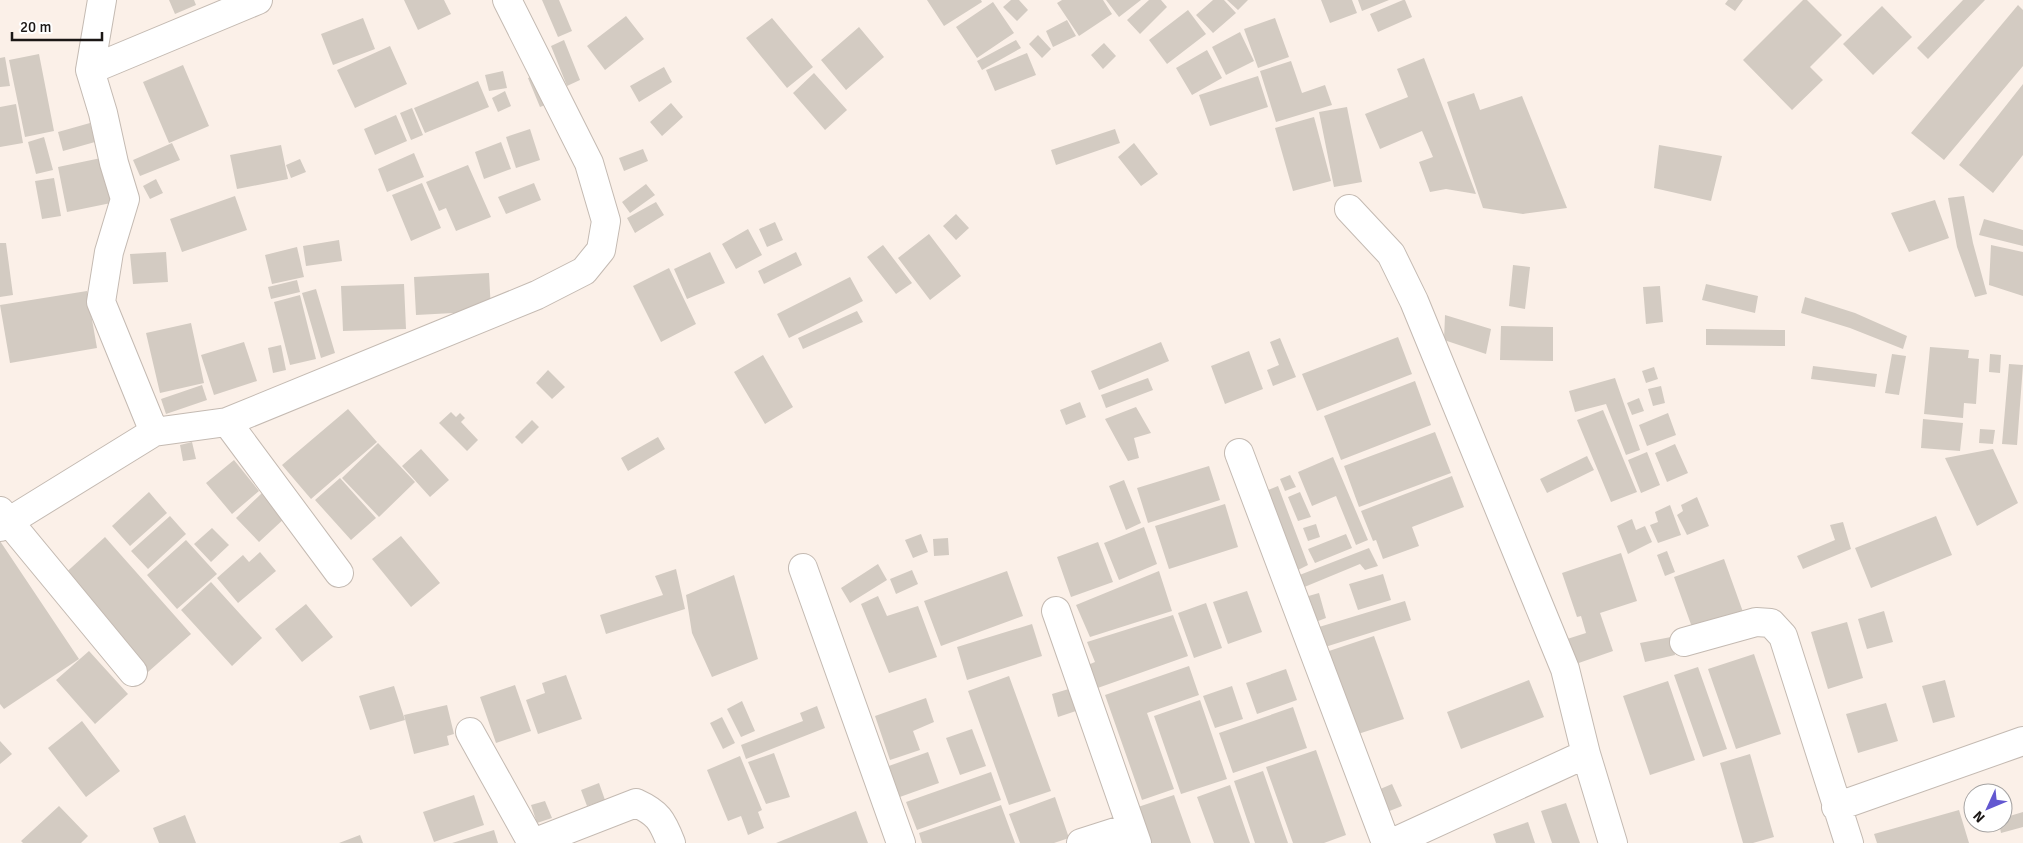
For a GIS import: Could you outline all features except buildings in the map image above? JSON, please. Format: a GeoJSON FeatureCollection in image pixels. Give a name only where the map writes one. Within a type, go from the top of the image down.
{"type":"FeatureCollection","features":[{"type":"Feature","properties":{"kind":"street"},"geometry":{"type":"LineString","coordinates":[[102,0],[90,70],[125,198],[109,252],[101,302],[154,432]]}},
{"type":"Feature","properties":{"kind":"street"},"geometry":{"type":"LineString","coordinates":[[90,70],[258,0]]}},
{"type":"Feature","properties":{"kind":"street"},"geometry":{"type":"LineString","coordinates":[[133,672],[3,520],[154,432],[227,422],[537,296],[584,271],[602,250],[606,221],[589,163],[507,0]]}},
{"type":"Feature","properties":{"kind":"street"},"geometry":{"type":"LineString","coordinates":[[1349,209],[1391,254],[1414,301],[1565,669],[1586,754],[1613,843]]}},
{"type":"Feature","properties":{"kind":"street"},"geometry":{"type":"LineString","coordinates":[[227,422],[339,573]]}},
{"type":"Feature","properties":{"kind":"street"},"geometry":{"type":"LineString","coordinates":[[1239,453],[1386,843]]}},
{"type":"Feature","properties":{"kind":"street"},"geometry":{"type":"LineString","coordinates":[[803,568],[901,843]]}},
{"type":"Feature","properties":{"kind":"street"},"geometry":{"type":"LineString","coordinates":[[1056,611],[1134,835],[1081,843]]}},
{"type":"Feature","properties":{"kind":"street"},"geometry":{"type":"LineString","coordinates":[[1684,642],[1756,622],[1771,623],[1783,636],[1849,843]]}},
{"type":"Feature","properties":{"kind":"street"},"geometry":{"type":"LineString","coordinates":[[470,732],[533,843],[636,803],[652,810],[664,826],[671,843]]}},
{"type":"Feature","properties":{"kind":"street"},"geometry":{"type":"LineString","coordinates":[[1836,807],[2023,742]]}},
{"type":"Feature","properties":{"kind":"street"},"geometry":{"type":"LineString","coordinates":[[1392,843],[1586,754]]}}]}
